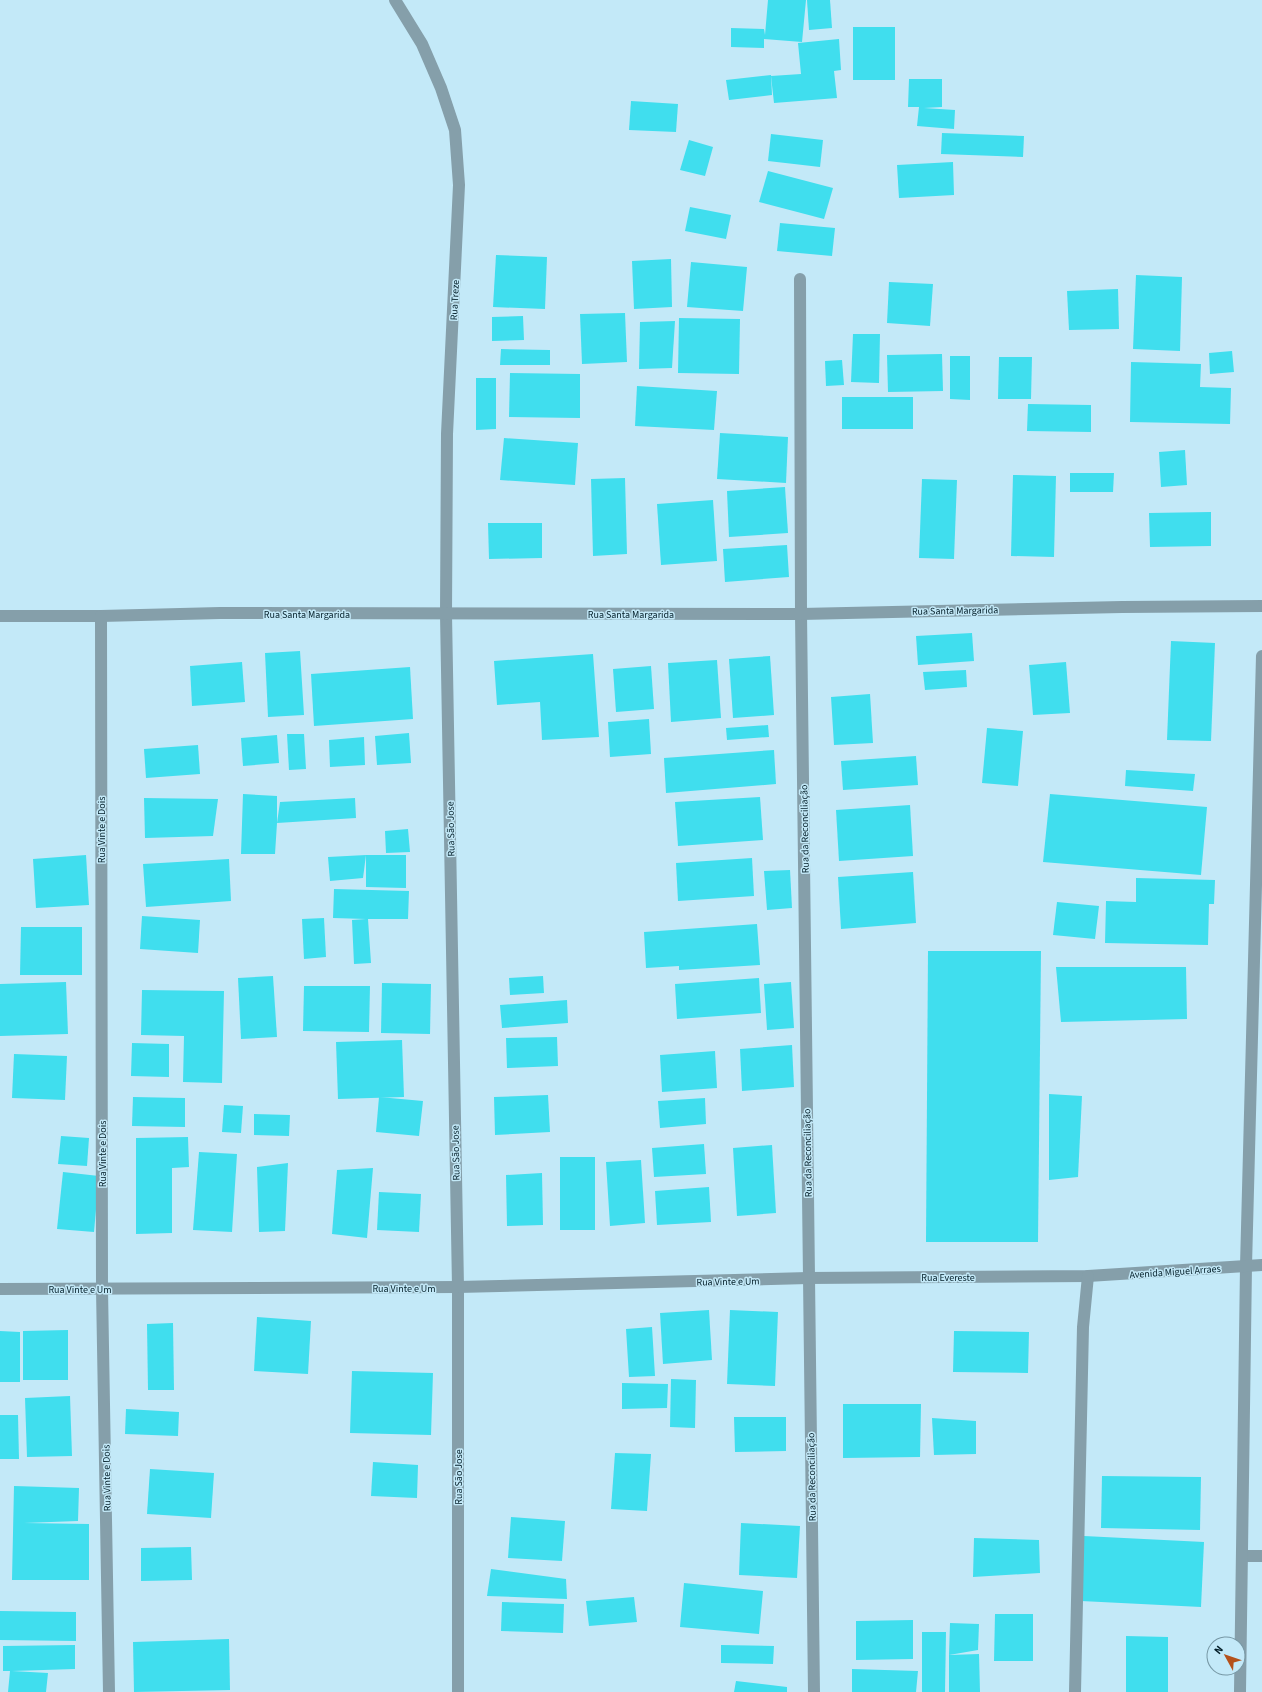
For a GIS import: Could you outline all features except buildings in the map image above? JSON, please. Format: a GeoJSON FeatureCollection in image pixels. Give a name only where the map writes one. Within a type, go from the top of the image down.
{"type":"FeatureCollection","features":[{"type":"Feature","properties":{"kind":"street","name":"Rua Treze"},"geometry":{"type":"LineString","coordinates":[[394,0],[422,44],[441,88],[455,130],[459,185],[447,434],[446,614]]}},
{"type":"Feature","properties":{"kind":"street","name":"Rua da Reconciliação"},"geometry":{"type":"LineString","coordinates":[[800,279],[801,614],[814,1692]]}},
{"type":"Feature","properties":{"kind":"street","name":"Rua Santa Margarida"},"geometry":{"type":"LineString","coordinates":[[0,616],[100,616],[220,613],[801,614],[1122,607],[1262,606]]}},
{"type":"Feature","properties":{"kind":"street","name":"Rua São Jose"},"geometry":{"type":"LineString","coordinates":[[446,614],[458,1288],[458,1692]]}},
{"type":"Feature","properties":{"kind":"street","name":"Rua Vinte e Dois"},"geometry":{"type":"LineString","coordinates":[[100,616],[102,1289],[109,1692]]}},
{"type":"Feature","properties":{"kind":"street"},"geometry":{"type":"LineString","coordinates":[[1240,1692],[1246,1266],[1262,656]]}},
{"type":"Feature","properties":{"kind":"street","name":"Avenida Miguel Arraes"},"geometry":{"type":"LineString","coordinates":[[1088,1276],[1262,1265]]}},
{"type":"Feature","properties":{"kind":"street","name":"Rua Evereste"},"geometry":{"type":"LineString","coordinates":[[808,1278],[1088,1276]]}},
{"type":"Feature","properties":{"kind":"street"},"geometry":{"type":"LineString","coordinates":[[1075,1692],[1083,1327],[1088,1276]]}},
{"type":"Feature","properties":{"kind":"street","name":"Rua Vinte e Um"},"geometry":{"type":"LineString","coordinates":[[0,1289],[458,1288],[808,1278]]}},
{"type":"Feature","properties":{"kind":"street"},"geometry":{"type":"LineString","coordinates":[[1242,1556],[1262,1556]]}}]}
